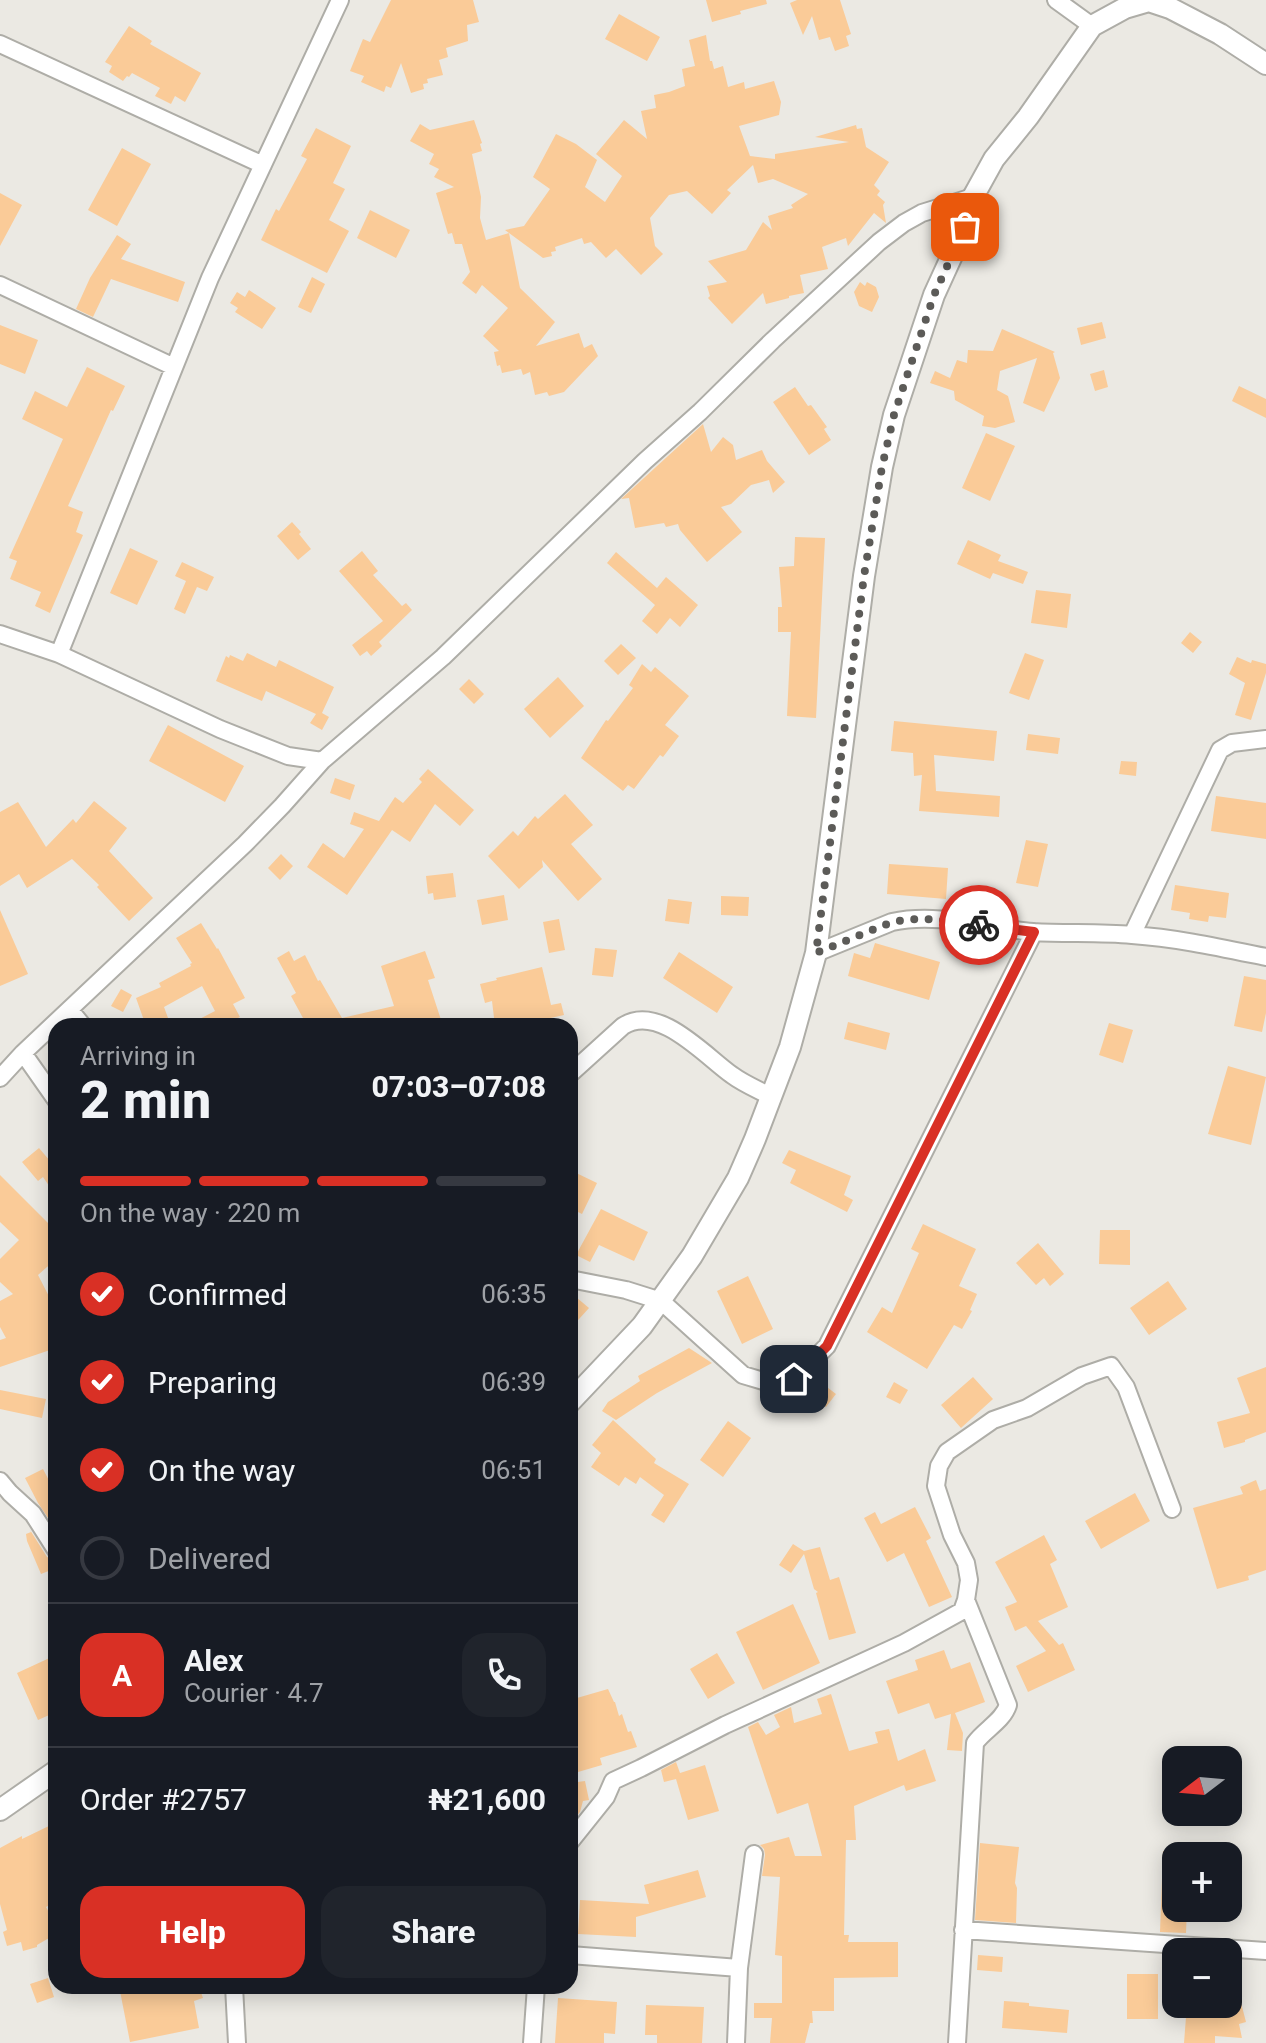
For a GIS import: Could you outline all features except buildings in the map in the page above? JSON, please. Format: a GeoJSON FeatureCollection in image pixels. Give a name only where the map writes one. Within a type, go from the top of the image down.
{"type":"FeatureCollection","features":[{"type":"Feature","properties":{"kind":"street"},"geometry":{"type":"LineString","coordinates":[[59,654],[210,278],[340,0]]}},
{"type":"Feature","properties":{"kind":"street"},"geometry":{"type":"LineString","coordinates":[[1056,0],[1092,26]]}},
{"type":"Feature","properties":{"kind":"street"},"geometry":{"type":"LineString","coordinates":[[578,1394],[626,1344],[692,1256],[738,1178],[790,1047],[816,953],[864,576],[882,467],[894,415],[934,295],[965,227],[973,197],[994,159],[1028,117],[1092,26],[1125,8],[1149,1],[1170,8],[1266,64]]}},
{"type":"Feature","properties":{"kind":"street"},"geometry":{"type":"LineString","coordinates":[[0,44],[263,165]]}},
{"type":"Feature","properties":{"kind":"street"},"geometry":{"type":"LineString","coordinates":[[61,1018],[245,844],[322,761],[443,657],[645,461],[879,242],[922,213],[973,197]]}},
{"type":"Feature","properties":{"kind":"street"},"geometry":{"type":"LineString","coordinates":[[0,285],[174,367]]}},
{"type":"Feature","properties":{"kind":"street"},"geometry":{"type":"LineString","coordinates":[[0,634],[59,654],[220,729],[288,756],[322,761]]}},
{"type":"Feature","properties":{"kind":"street"},"geometry":{"type":"LineString","coordinates":[[1132,935],[1220,750],[1232,743],[1266,739]]}},
{"type":"Feature","properties":{"kind":"street"},"geometry":{"type":"LineString","coordinates":[[816,953],[904,919],[940,920],[1034,932],[1132,935],[1203,944],[1266,957]]}},
{"type":"Feature","properties":{"kind":"street"},"geometry":{"type":"LineString","coordinates":[[578,1281],[661,1301],[743,1375],[770,1383],[794,1379],[827,1346],[1034,932]]}},
{"type":"Feature","properties":{"kind":"street"},"geometry":{"type":"LineString","coordinates":[[70,1010],[76,1018]]}},
{"type":"Feature","properties":{"kind":"street"},"geometry":{"type":"LineString","coordinates":[[578,1067],[623,1026],[641,1019],[658,1023],[690,1041],[733,1076],[772,1097]]}},
{"type":"Feature","properties":{"kind":"street"},"geometry":{"type":"LineString","coordinates":[[0,1078],[48,1030]]}},
{"type":"Feature","properties":{"kind":"street"},"geometry":{"type":"LineString","coordinates":[[23,1053],[48,1089]]}},
{"type":"Feature","properties":{"kind":"street"},"geometry":{"type":"LineString","coordinates":[[578,1832],[606,1797],[613,1781],[937,1626],[962,1611],[969,1580],[966,1563],[941,1507],[936,1486],[939,1466],[947,1452],[993,1420],[1027,1408],[1082,1376],[1111,1366],[1126,1387],[1172,1509]]}},
{"type":"Feature","properties":{"kind":"street"},"geometry":{"type":"LineString","coordinates":[[0,1481],[33,1514],[48,1537]]}},
{"type":"Feature","properties":{"kind":"street"},"geometry":{"type":"LineString","coordinates":[[957,2043],[975,1743],[1005,1713],[1008,1705],[966,1600]]}},
{"type":"Feature","properties":{"kind":"street"},"geometry":{"type":"LineString","coordinates":[[0,1810],[48,1777]]}},
{"type":"Feature","properties":{"kind":"street"},"geometry":{"type":"LineString","coordinates":[[736,2043],[739,1968],[754,1854]]}},
{"type":"Feature","properties":{"kind":"street"},"geometry":{"type":"LineString","coordinates":[[963,1930],[1266,1951]]}},
{"type":"Feature","properties":{"kind":"street"},"geometry":{"type":"LineString","coordinates":[[578,1956],[739,1968]]}},
{"type":"Feature","properties":{"kind":"street"},"geometry":{"type":"LineString","coordinates":[[234,1994],[237,2043]]}},
{"type":"Feature","properties":{"kind":"street"},"geometry":{"type":"LineString","coordinates":[[532,2043],[535,1994]]}},
{"type":"Feature","properties":{"kind":"way so far"},"geometry":{"type":"LineString","coordinates":[[965,227],[934,295],[894,415],[882,467],[864,576],[816,953],[904,919],[979,925]]}},
{"type":"Feature","properties":{"kind":"route"},"geometry":{"type":"LineString","coordinates":[[794,1379],[827,1346],[1034,932],[979,925]]}}]}
